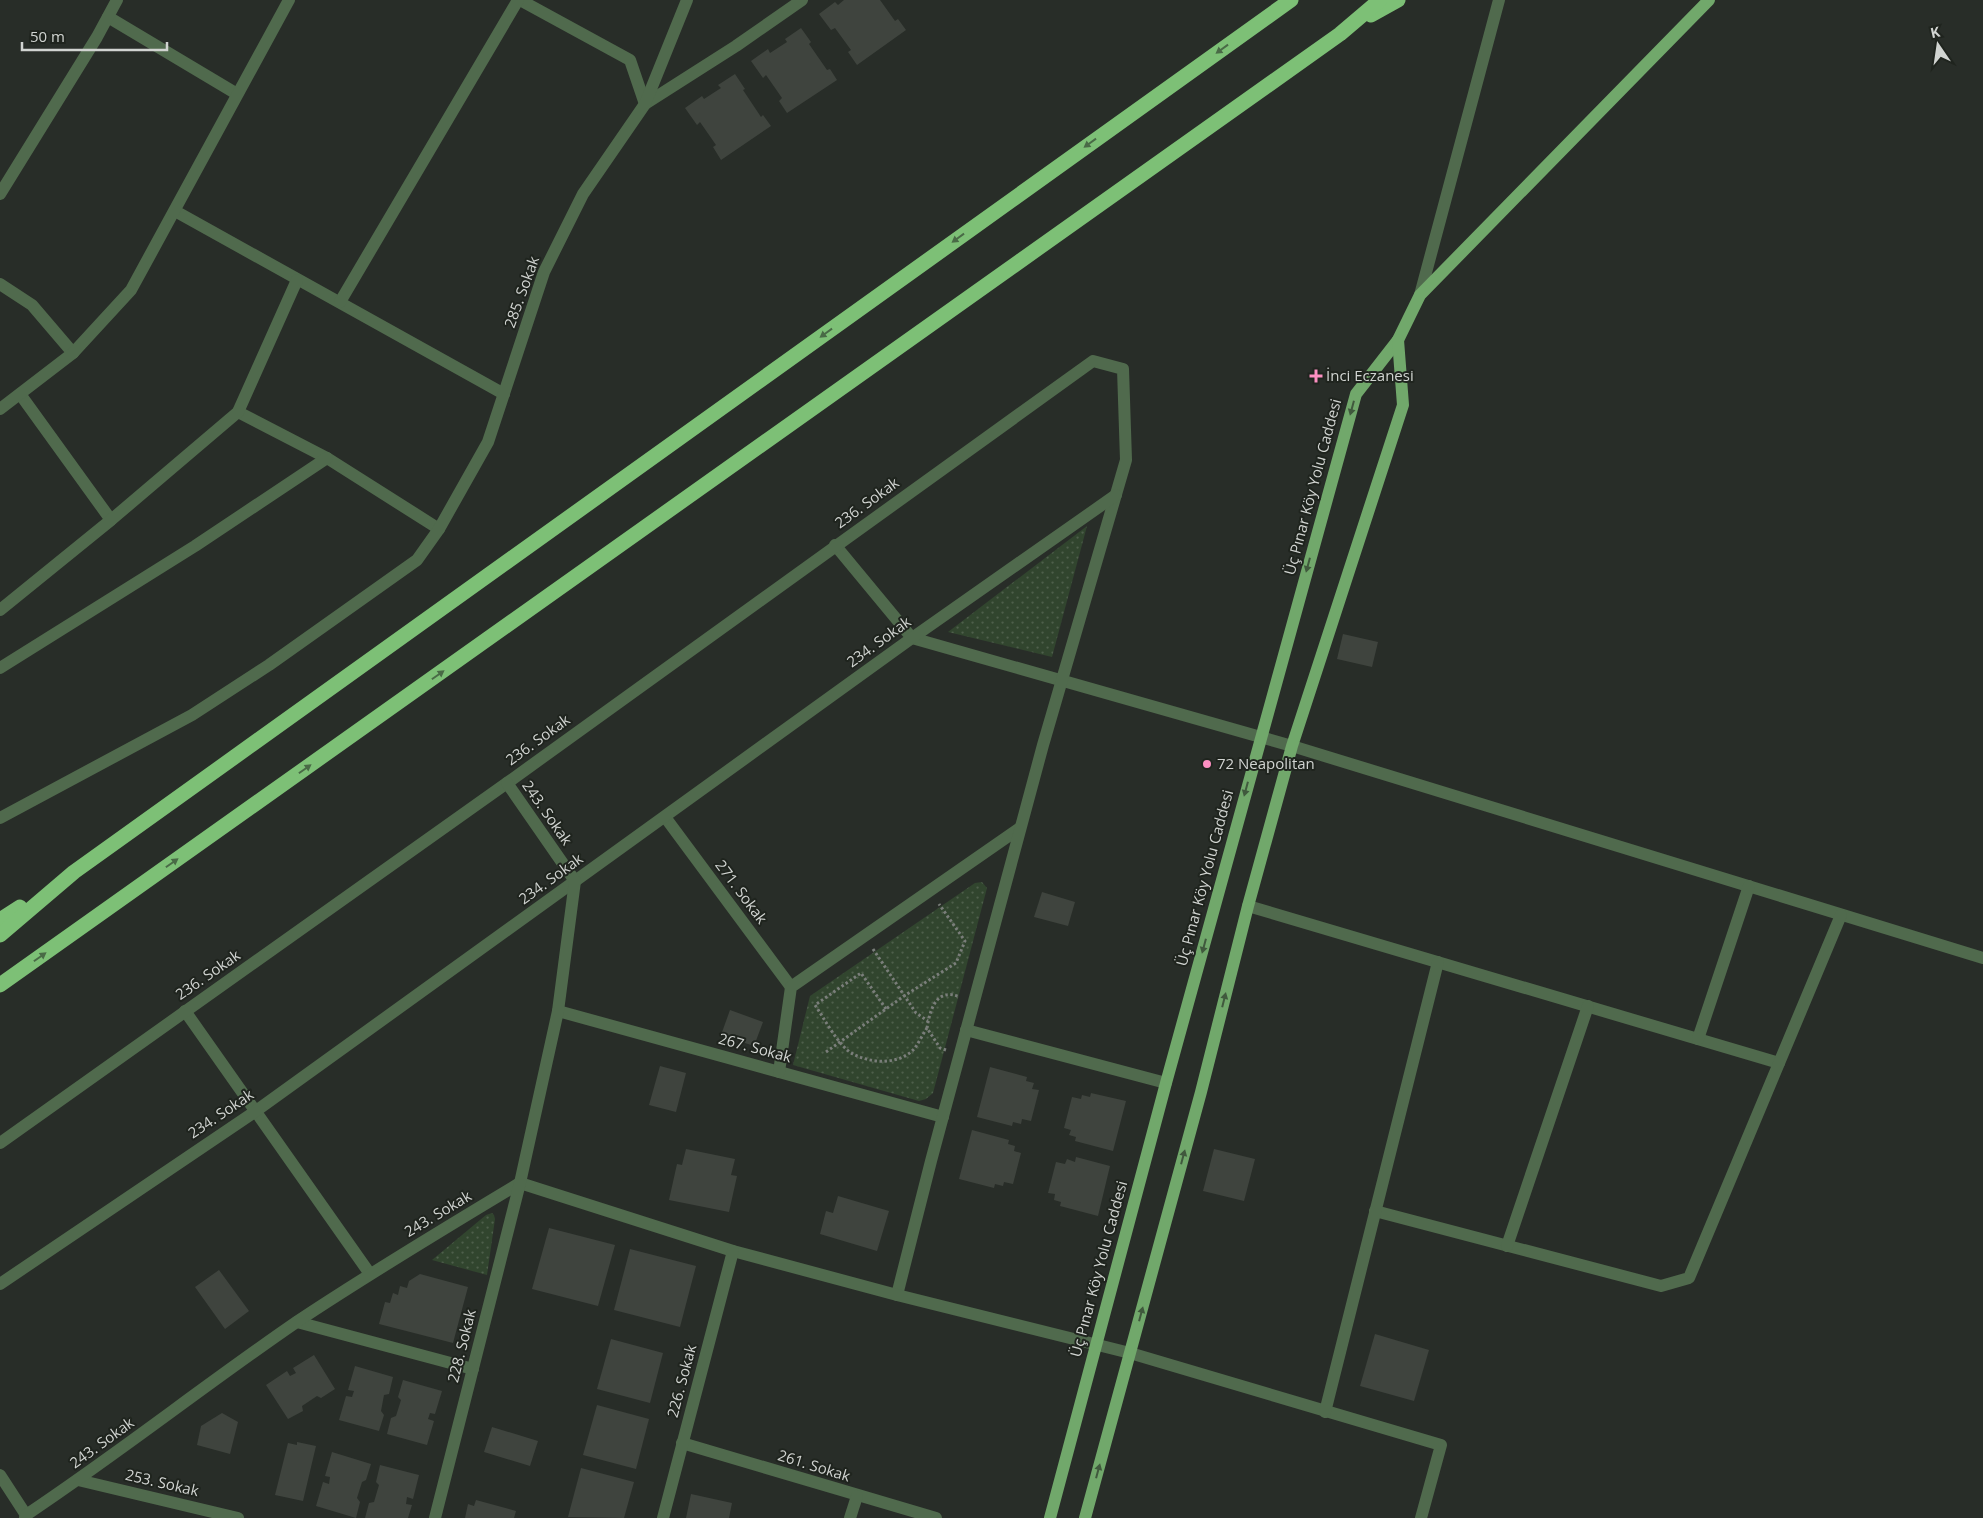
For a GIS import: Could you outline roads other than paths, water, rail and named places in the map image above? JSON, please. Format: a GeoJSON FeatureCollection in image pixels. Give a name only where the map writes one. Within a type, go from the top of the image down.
{"type":"FeatureCollection","features":[{"type":"Feature","properties":{"kind":"highway"},"geometry":{"type":"LineString","coordinates":[[1242,35],[1279,0]]}},
{"type":"Feature","properties":{"kind":"highway"},"geometry":{"type":"LineString","coordinates":[[0,920],[74,872],[1290,0]]}},
{"type":"Feature","properties":{"kind":"highway"},"geometry":{"type":"LineString","coordinates":[[1340,34],[1380,0]]}},
{"type":"Feature","properties":{"kind":"highway"},"geometry":{"type":"LineString","coordinates":[[0,985],[1340,34],[1398,0]]}},
{"type":"Feature","properties":{"kind":"highway"},"geometry":{"type":"LineString","coordinates":[[0,935],[74,872]]}},
{"type":"Feature","properties":{"kind":"main road","name":"Üç Pınar Köy Yolu Caddesi"},"geometry":{"type":"LineString","coordinates":[[1050,1518],[1166,1083],[1356,394],[1398,340],[1420,295],[1709,0]]}},
{"type":"Feature","properties":{"kind":"main road"},"geometry":{"type":"LineString","coordinates":[[1085,1518],[1201,1092],[1248,906],[1292,746],[1403,405],[1398,340]]}},
{"type":"Feature","properties":{"kind":"street"},"geometry":{"type":"LineString","coordinates":[[0,194],[117,0]]}},
{"type":"Feature","properties":{"kind":"street"},"geometry":{"type":"LineString","coordinates":[[0,409],[73,353],[131,290],[289,0]]}},
{"type":"Feature","properties":{"kind":"street"},"geometry":{"type":"LineString","coordinates":[[340,302],[519,0],[630,60],[646,104],[736,46],[802,0]]}},
{"type":"Feature","properties":{"kind":"street","name":"285. Sokak"},"geometry":{"type":"LineString","coordinates":[[0,818],[192,714],[269,665],[417,560],[440,529],[488,442],[548,264],[583,194],[646,104],[687,0]]}},
{"type":"Feature","properties":{"kind":"street"},"geometry":{"type":"LineString","coordinates":[[1420,295],[1499,0]]}},
{"type":"Feature","properties":{"kind":"street"},"geometry":{"type":"LineString","coordinates":[[108,17],[237,94]]}},
{"type":"Feature","properties":{"kind":"street"},"geometry":{"type":"LineString","coordinates":[[175,210],[297,280],[504,394]]}},
{"type":"Feature","properties":{"kind":"street"},"geometry":{"type":"LineString","coordinates":[[0,610],[111,520],[238,412],[297,280]]}},
{"type":"Feature","properties":{"kind":"street"},"geometry":{"type":"LineString","coordinates":[[0,284],[32,305],[73,353]]}},
{"type":"Feature","properties":{"kind":"street","name":"236. Sokak"},"geometry":{"type":"LineString","coordinates":[[0,1143],[506,783],[1093,361],[1123,369],[1126,460],[1116,495]]}},
{"type":"Feature","properties":{"kind":"street"},"geometry":{"type":"LineString","coordinates":[[20,394],[111,520]]}},
{"type":"Feature","properties":{"kind":"street"},"geometry":{"type":"LineString","coordinates":[[238,412],[327,458],[440,529]]}},
{"type":"Feature","properties":{"kind":"street"},"geometry":{"type":"LineString","coordinates":[[0,668],[195,546],[327,458]]}},
{"type":"Feature","properties":{"kind":"street"},"geometry":{"type":"LineString","coordinates":[[897,1295],[1020,828],[1116,495]]}},
{"type":"Feature","properties":{"kind":"street","name":"234. Sokak"},"geometry":{"type":"LineString","coordinates":[[0,1284],[256,1111],[912,638],[1116,495]]}},
{"type":"Feature","properties":{"kind":"street"},"geometry":{"type":"LineString","coordinates":[[835,545],[912,638],[1292,746],[1983,958]]}},
{"type":"Feature","properties":{"kind":"street","name":"243. Sokak"},"geometry":{"type":"LineString","coordinates":[[506,783],[575,881]]}},
{"type":"Feature","properties":{"kind":"street","name":"271. Sokak"},"geometry":{"type":"LineString","coordinates":[[665,817],[791,987]]}},
{"type":"Feature","properties":{"kind":"street"},"geometry":{"type":"LineString","coordinates":[[779,1072],[791,987],[1020,828]]}},
{"type":"Feature","properties":{"kind":"street"},"geometry":{"type":"LineString","coordinates":[[575,881],[558,1011],[520,1183],[733,1252],[1130,1353],[1441,1445],[1421,1518]]}},
{"type":"Feature","properties":{"kind":"street"},"geometry":{"type":"LineString","coordinates":[[1698,1039],[1749,886]]}},
{"type":"Feature","properties":{"kind":"street"},"geometry":{"type":"LineString","coordinates":[[1248,906],[1779,1063]]}},
{"type":"Feature","properties":{"kind":"street"},"geometry":{"type":"LineString","coordinates":[[1375,1211],[1661,1286],[1689,1278],[1841,915]]}},
{"type":"Feature","properties":{"kind":"street"},"geometry":{"type":"LineString","coordinates":[[1325,1412],[1438,962]]}},
{"type":"Feature","properties":{"kind":"street"},"geometry":{"type":"LineString","coordinates":[[1507,1246],[1588,1006]]}},
{"type":"Feature","properties":{"kind":"street"},"geometry":{"type":"LineString","coordinates":[[185,1011],[370,1274]]}},
{"type":"Feature","properties":{"kind":"street","name":"267. Sokak"},"geometry":{"type":"LineString","coordinates":[[558,1011],[943,1117]]}},
{"type":"Feature","properties":{"kind":"street"},"geometry":{"type":"LineString","coordinates":[[966,1030],[1166,1083]]}},
{"type":"Feature","properties":{"kind":"street","name":"243. Sokak"},"geometry":{"type":"LineString","coordinates":[[26,1516],[297,1322],[370,1274],[520,1183]]}},
{"type":"Feature","properties":{"kind":"street","name":"228. Sokak"},"geometry":{"type":"LineString","coordinates":[[435,1518],[520,1183]]}},
{"type":"Feature","properties":{"kind":"street","name":"226. Sokak"},"geometry":{"type":"LineString","coordinates":[[663,1518],[733,1252]]}},
{"type":"Feature","properties":{"kind":"street"},"geometry":{"type":"LineString","coordinates":[[297,1322],[473,1369]]}},
{"type":"Feature","properties":{"kind":"street","name":"261. Sokak"},"geometry":{"type":"LineString","coordinates":[[682,1444],[936,1518]]}},
{"type":"Feature","properties":{"kind":"street"},"geometry":{"type":"LineString","coordinates":[[0,1475],[26,1516]]}},
{"type":"Feature","properties":{"kind":"street","name":"253. Sokak"},"geometry":{"type":"LineString","coordinates":[[78,1480],[238,1518]]}},
{"type":"Feature","properties":{"kind":"street"},"geometry":{"type":"LineString","coordinates":[[850,1518],[856,1496]]}},
{"type":"Feature","properties":{"kind":"place","name":"İnci Eczanesi"},"geometry":{"type":"Point","coordinates":[1316,376]}},
{"type":"Feature","properties":{"kind":"place","name":"72 Neapolitan"},"geometry":{"type":"Point","coordinates":[1207,764]}}]}
